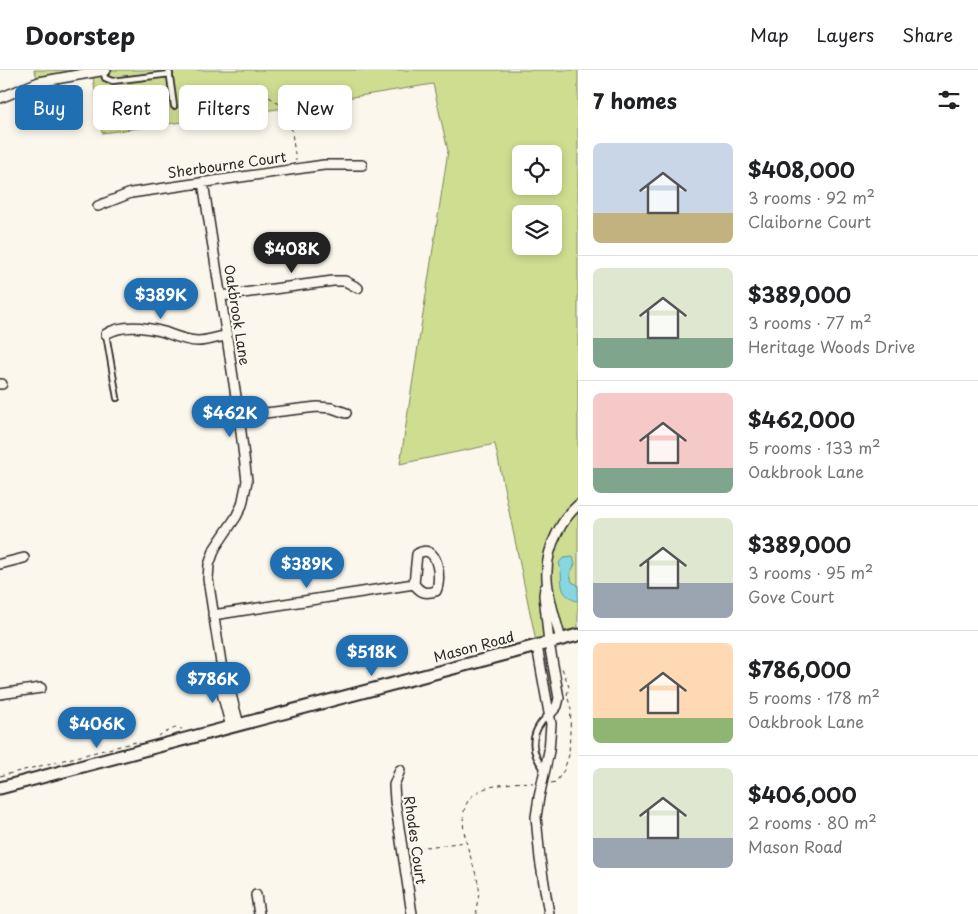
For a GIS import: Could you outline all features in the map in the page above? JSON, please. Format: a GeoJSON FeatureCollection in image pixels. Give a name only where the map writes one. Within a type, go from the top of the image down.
{"type":"FeatureCollection","features":[{"type":"Feature","properties":{"kind":"main road","name":"Mason Road"},"geometry":{"type":"LineString","coordinates":[[0,788],[578,635]]}},
{"type":"Feature","properties":{"kind":"street"},"geometry":{"type":"LineString","coordinates":[[0,98],[39,82],[104,70]]}},
{"type":"Feature","properties":{"kind":"street","name":"Sherbourne Court"},"geometry":{"type":"LineString","coordinates":[[98,206],[131,193],[203,182],[324,165],[362,166]]}},
{"type":"Feature","properties":{"kind":"street","name":"Oakbrook Lane"},"geometry":{"type":"LineString","coordinates":[[203,182],[240,416],[247,481],[239,511],[215,548],[209,565],[208,579],[224,682],[229,687],[235,726]]}},
{"type":"Feature","properties":{"kind":"street"},"geometry":{"type":"LineString","coordinates":[[221,296],[333,281],[345,281],[358,288]]}},
{"type":"Feature","properties":{"kind":"street"},"geometry":{"type":"LineString","coordinates":[[106,334],[114,329],[123,327],[162,332],[198,341],[226,336]]}},
{"type":"Feature","properties":{"kind":"street"},"geometry":{"type":"LineString","coordinates":[[240,416],[317,407],[332,408],[346,413]]}},
{"type":"Feature","properties":{"kind":"street"},"geometry":{"type":"LineString","coordinates":[[549,914],[536,817],[551,735],[543,644],[544,595],[547,559],[554,539],[568,516],[578,505]]}},
{"type":"Feature","properties":{"kind":"street"},"geometry":{"type":"LineString","coordinates":[[423,550],[428,551],[435,557],[439,585],[436,591],[426,594],[420,591],[414,584],[417,554],[423,550]]}},
{"type":"Feature","properties":{"kind":"street"},"geometry":{"type":"LineString","coordinates":[[0,564],[24,558]]}},
{"type":"Feature","properties":{"kind":"street"},"geometry":{"type":"LineString","coordinates":[[546,580],[561,640]]}},
{"type":"Feature","properties":{"kind":"street"},"geometry":{"type":"LineString","coordinates":[[213,614],[414,584]]}},
{"type":"Feature","properties":{"kind":"street"},"geometry":{"type":"LineString","coordinates":[[0,694],[41,688]]}},
{"type":"Feature","properties":{"kind":"street","name":"Rhodes Court"},"geometry":{"type":"LineString","coordinates":[[400,770],[394,790],[412,914]]}},
{"type":"Feature","properties":{"kind":"street"},"geometry":{"type":"LineString","coordinates":[[256,896],[259,914]]}},
{"type":"Feature","properties":{"kind":"lane"},"geometry":{"type":"LineString","coordinates":[[104,70],[105,78],[112,81],[170,72],[174,106]]}},
{"type":"Feature","properties":{"kind":"lane"},"geometry":{"type":"LineString","coordinates":[[106,334],[117,398]]}},
{"type":"Feature","properties":{"kind":"lane"},"geometry":{"type":"LineString","coordinates":[[545,770],[536,758],[534,743],[538,726],[550,714]]}},
{"type":"Feature","properties":{"kind":"path"},"geometry":{"type":"LineString","coordinates":[[269,98],[285,108],[290,119],[298,169]]}},
{"type":"Feature","properties":{"kind":"path"},"geometry":{"type":"LineString","coordinates":[[477,914],[479,890],[466,842],[464,809],[467,800],[476,791],[504,784],[556,782],[564,770],[569,755],[571,710],[567,695],[569,687],[567,679],[559,663]]}},
{"type":"Feature","properties":{"kind":"path"},"geometry":{"type":"LineString","coordinates":[[154,738],[176,728],[184,730]]}},
{"type":"Feature","properties":{"kind":"path"},"geometry":{"type":"LineString","coordinates":[[0,776],[140,741]]}},
{"type":"Feature","properties":{"kind":"path"},"geometry":{"type":"LineString","coordinates":[[402,850],[466,842]]}},
{"type":"Feature","properties":{"kind":"green space"},"geometry":{"type":"Polygon","coordinates":[[[34,70],[578,70],[578,635],[537,646],[495,444],[400,464],[448,151],[433,84],[352,97],[352,85],[278,85],[278,109],[268,110],[268,85],[179,85],[179,122],[169,124],[169,85],[94,85],[92,72],[39,82],[34,70]]]}},
{"type":"Feature","properties":{"kind":"green space"},"geometry":{"type":"Polygon","coordinates":[[[102,130],[124,130],[102,133],[102,130]]]}},
{"type":"Feature","properties":{"kind":"water"},"geometry":{"type":"Polygon","coordinates":[[[573,557],[575,564],[570,574],[572,582],[578,585],[578,600],[576,601],[565,594],[563,590],[559,563],[563,558],[573,557]]]}}]}
